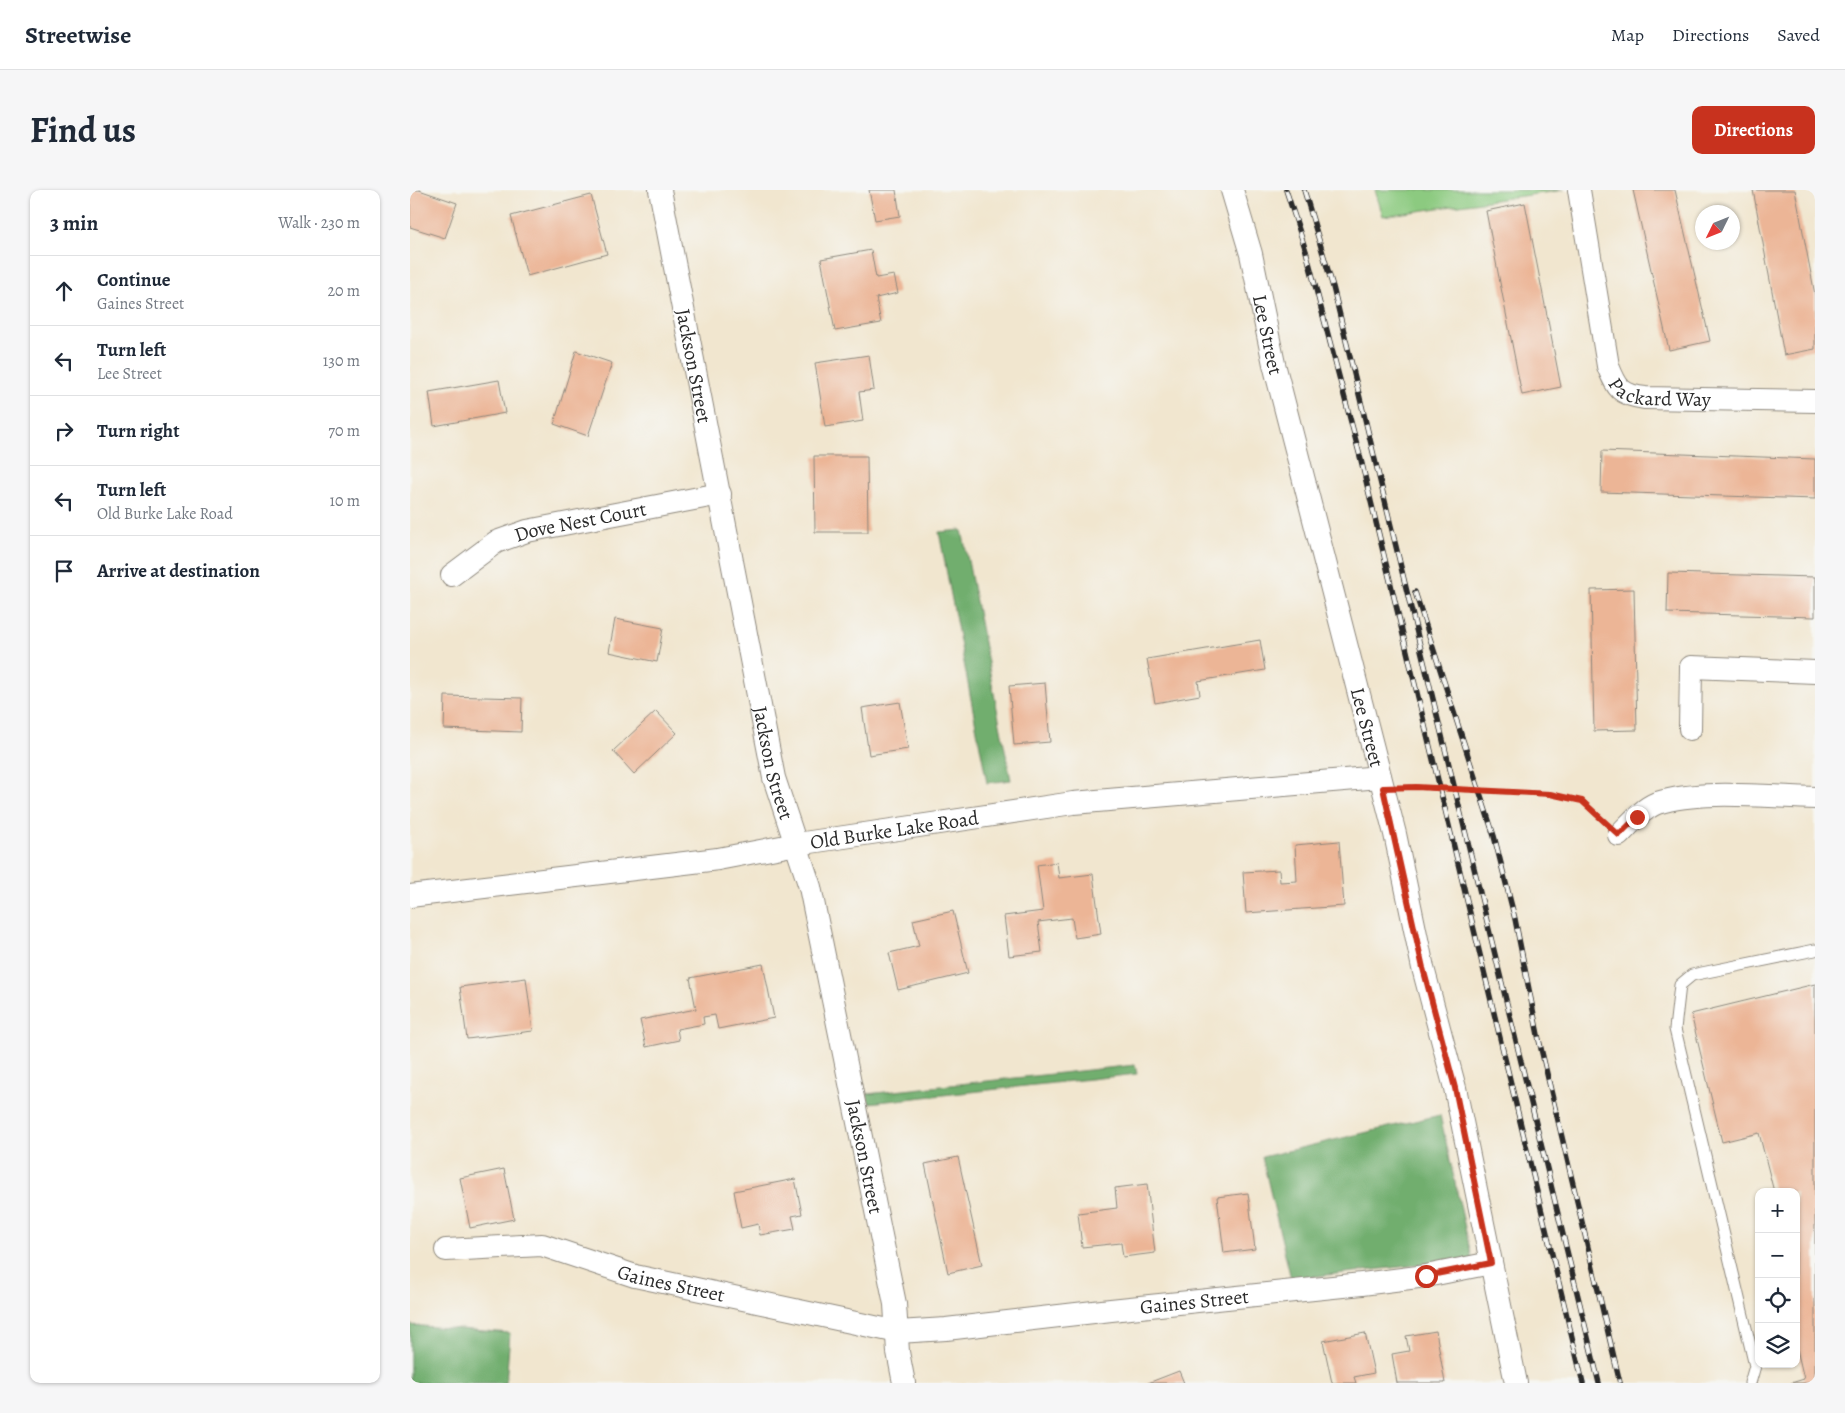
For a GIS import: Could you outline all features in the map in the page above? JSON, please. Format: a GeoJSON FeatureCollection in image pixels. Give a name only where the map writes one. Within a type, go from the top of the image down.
{"type":"FeatureCollection","features":[{"type":"Feature","properties":{"kind":"street","name":"Jackson Street"},"geometry":{"type":"LineString","coordinates":[[660,190],[774,778],[812,897],[895,1304],[898,1332]]}},
{"type":"Feature","properties":{"kind":"street","name":"Lee Street"},"geometry":{"type":"LineString","coordinates":[[1232,190],[1251,254],[1274,364],[1382,783],[1423,968],[1455,1088],[1516,1383]]}},
{"type":"Feature","properties":{"kind":"street","name":"Packard Way"},"geometry":{"type":"LineString","coordinates":[[1579,190],[1608,366],[1615,384],[1627,396],[1645,398],[1815,401]]}},
{"type":"Feature","properties":{"kind":"street","name":"Dove Nest Court"},"geometry":{"type":"LineString","coordinates":[[452,575],[496,542],[527,532],[720,494]]}},
{"type":"Feature","properties":{"kind":"street"},"geometry":{"type":"LineString","coordinates":[[1690,729],[1691,667],[1815,672]]}},
{"type":"Feature","properties":{"kind":"street","name":"Old Burke Lake Road"},"geometry":{"type":"LineString","coordinates":[[410,896],[718,859],[796,844],[1073,803],[1382,783]]}},
{"type":"Feature","properties":{"kind":"street"},"geometry":{"type":"LineString","coordinates":[[1619,835],[1637,817],[1656,804],[1694,796],[1815,798]]}},
{"type":"Feature","properties":{"kind":"street","name":"Gaines Street"},"geometry":{"type":"LineString","coordinates":[[446,1250],[542,1245],[635,1276],[898,1332],[946,1329],[1362,1284],[1426,1276],[1491,1263]]}},
{"type":"Feature","properties":{"kind":"street"},"geometry":{"type":"LineString","coordinates":[[898,1332],[898,1352],[904,1383]]}},
{"type":"Feature","properties":{"kind":"lane"},"geometry":{"type":"LineString","coordinates":[[1750,1383],[1755,1366],[1675,1030],[1680,985],[1692,975],[1815,950]]}},
{"type":"Feature","properties":{"kind":"path"},"geometry":{"type":"LineString","coordinates":[[1382,783],[1416,787],[1550,794],[1582,801],[1619,835]]}},
{"type":"Feature","properties":{"kind":"green space"},"geometry":{"type":"Polygon","coordinates":[[[1375,190],[1564,190],[1383,216],[1375,190]]]}},
{"type":"Feature","properties":{"kind":"green space"},"geometry":{"type":"Polygon","coordinates":[[[962,530],[1011,780],[987,783],[939,532],[962,530]]]}},
{"type":"Feature","properties":{"kind":"green space"},"geometry":{"type":"Polygon","coordinates":[[[1135,1065],[1137,1074],[869,1103],[867,1094],[1135,1065]]]}},
{"type":"Feature","properties":{"kind":"green space"},"geometry":{"type":"Polygon","coordinates":[[[1440,1115],[1472,1259],[1291,1279],[1262,1157],[1440,1115]]]}},
{"type":"Feature","properties":{"kind":"green space"},"geometry":{"type":"Polygon","coordinates":[[[410,1325],[510,1333],[506,1383],[410,1383],[410,1325]]]}},
{"type":"Feature","properties":{"kind":"building"},"geometry":{"type":"Polygon","coordinates":[[[410,190],[419,190],[457,203],[445,238],[410,227],[410,190]]]}},
{"type":"Feature","properties":{"kind":"building"},"geometry":{"type":"Polygon","coordinates":[[[869,190],[896,190],[900,216],[875,220],[869,190]]]}},
{"type":"Feature","properties":{"kind":"building"},"geometry":{"type":"Polygon","coordinates":[[[1633,190],[1675,190],[1710,341],[1669,350],[1633,190]]]}},
{"type":"Feature","properties":{"kind":"building"},"geometry":{"type":"Polygon","coordinates":[[[1753,190],[1795,190],[1815,295],[1815,349],[1784,355],[1753,190]]]}},
{"type":"Feature","properties":{"kind":"building"},"geometry":{"type":"Polygon","coordinates":[[[591,195],[607,254],[527,276],[511,216],[591,195]]]}},
{"type":"Feature","properties":{"kind":"building"},"geometry":{"type":"Polygon","coordinates":[[[1525,203],[1561,387],[1522,395],[1486,211],[1525,203]]]}},
{"type":"Feature","properties":{"kind":"building"},"geometry":{"type":"Polygon","coordinates":[[[871,250],[876,278],[894,275],[898,293],[876,298],[881,323],[835,331],[821,259],[871,250]]]}},
{"type":"Feature","properties":{"kind":"building"},"geometry":{"type":"Polygon","coordinates":[[[576,351],[612,363],[588,436],[554,424],[576,351]]]}},
{"type":"Feature","properties":{"kind":"building"},"geometry":{"type":"Polygon","coordinates":[[[869,355],[874,390],[859,392],[863,421],[825,427],[815,363],[869,355]]]}},
{"type":"Feature","properties":{"kind":"building"},"geometry":{"type":"Polygon","coordinates":[[[499,380],[505,413],[434,426],[429,392],[499,380]]]}},
{"type":"Feature","properties":{"kind":"building"},"geometry":{"type":"Polygon","coordinates":[[[1602,451],[1815,459],[1815,499],[1601,492],[1602,451]]]}},
{"type":"Feature","properties":{"kind":"building"},"geometry":{"type":"Polygon","coordinates":[[[814,456],[867,456],[868,532],[815,532],[814,456]]]}},
{"type":"Feature","properties":{"kind":"building"},"geometry":{"type":"Polygon","coordinates":[[[1668,573],[1815,577],[1815,617],[1667,613],[1668,573]]]}},
{"type":"Feature","properties":{"kind":"building"},"geometry":{"type":"Polygon","coordinates":[[[1634,589],[1637,730],[1594,731],[1591,590],[1634,589]]]}},
{"type":"Feature","properties":{"kind":"building"},"geometry":{"type":"Polygon","coordinates":[[[615,619],[663,628],[657,662],[609,652],[615,619]]]}},
{"type":"Feature","properties":{"kind":"building"},"geometry":{"type":"Polygon","coordinates":[[[1260,640],[1265,670],[1198,681],[1200,695],[1155,703],[1147,659],[1260,640]]]}},
{"type":"Feature","properties":{"kind":"building"},"geometry":{"type":"Polygon","coordinates":[[[1045,683],[1050,742],[1014,745],[1009,686],[1045,683]]]}},
{"type":"Feature","properties":{"kind":"building"},"geometry":{"type":"Polygon","coordinates":[[[445,696],[522,698],[521,732],[444,729],[445,696]]]}},
{"type":"Feature","properties":{"kind":"building"},"geometry":{"type":"Polygon","coordinates":[[[900,702],[908,749],[869,755],[862,708],[900,702]]]}},
{"type":"Feature","properties":{"kind":"building"},"geometry":{"type":"Polygon","coordinates":[[[656,711],[677,733],[634,774],[613,751],[656,711]]]}},
{"type":"Feature","properties":{"kind":"building"},"geometry":{"type":"Polygon","coordinates":[[[1339,841],[1344,906],[1246,913],[1243,872],[1279,870],[1280,882],[1297,881],[1295,845],[1339,841]]]}},
{"type":"Feature","properties":{"kind":"building"},"geometry":{"type":"Polygon","coordinates":[[[1057,862],[1059,878],[1093,874],[1101,934],[1075,938],[1072,918],[1038,922],[1042,952],[1009,956],[1004,916],[1043,911],[1037,865],[1057,862]]]}},
{"type":"Feature","properties":{"kind":"building"},"geometry":{"type":"Polygon","coordinates":[[[953,911],[968,973],[898,990],[889,953],[919,946],[913,920],[953,911]]]}},
{"type":"Feature","properties":{"kind":"building"},"geometry":{"type":"Polygon","coordinates":[[[763,964],[774,1018],[718,1029],[715,1015],[703,1017],[704,1024],[677,1029],[679,1040],[646,1047],[640,1020],[696,1009],[690,978],[763,964]]]}},
{"type":"Feature","properties":{"kind":"building"},"geometry":{"type":"Polygon","coordinates":[[[526,978],[533,1031],[467,1039],[460,987],[526,978]]]}},
{"type":"Feature","properties":{"kind":"building"},"geometry":{"type":"Polygon","coordinates":[[[1815,984],[1815,1383],[1791,1383],[1804,1379],[1800,1362],[1800,1188],[1773,1188],[1759,1133],[1722,1142],[1691,1014],[1815,984]]]}},
{"type":"Feature","properties":{"kind":"building"},"geometry":{"type":"Polygon","coordinates":[[[958,1157],[982,1265],[948,1273],[925,1164],[958,1157]]]}},
{"type":"Feature","properties":{"kind":"building"},"geometry":{"type":"Polygon","coordinates":[[[504,1169],[514,1219],[470,1228],[460,1178],[504,1169]]]}},
{"type":"Feature","properties":{"kind":"building"},"geometry":{"type":"Polygon","coordinates":[[[795,1179],[802,1214],[792,1216],[795,1229],[760,1235],[758,1224],[741,1228],[734,1191],[795,1179]]]}},
{"type":"Feature","properties":{"kind":"building"},"geometry":{"type":"Polygon","coordinates":[[[1147,1184],[1155,1253],[1123,1257],[1121,1243],[1082,1247],[1078,1213],[1117,1208],[1115,1188],[1147,1184]]]}},
{"type":"Feature","properties":{"kind":"building"},"geometry":{"type":"Polygon","coordinates":[[[1248,1193],[1255,1249],[1224,1253],[1217,1197],[1248,1193]]]}},
{"type":"Feature","properties":{"kind":"building"},"geometry":{"type":"Polygon","coordinates":[[[1436,1331],[1445,1383],[1397,1383],[1392,1354],[1409,1351],[1406,1336],[1436,1331]]]}},
{"type":"Feature","properties":{"kind":"building"},"geometry":{"type":"Polygon","coordinates":[[[1365,1333],[1374,1373],[1354,1377],[1356,1383],[1332,1383],[1323,1341],[1365,1333]]]}},
{"type":"Feature","properties":{"kind":"building"},"geometry":{"type":"Polygon","coordinates":[[[1179,1371],[1184,1383],[1148,1383],[1179,1371]]]}},
{"type":"Feature","properties":{"kind":"railway"},"geometry":{"type":"LineString","coordinates":[[1286,190],[1306,251],[1361,460],[1583,1383]]}},
{"type":"Feature","properties":{"kind":"railway"},"geometry":{"type":"LineString","coordinates":[[1304,190],[1333,287],[1599,1383]]}},
{"type":"Feature","properties":{"kind":"railway"},"geometry":{"type":"LineString","coordinates":[[1415,592],[1494,836],[1515,919],[1539,1040],[1620,1383]]}},
{"type":"Feature","properties":{"kind":"route"},"geometry":{"type":"LineString","coordinates":[[1426,1276],[1491,1263],[1455,1088],[1423,968],[1395,834],[1383,788],[1416,787],[1508,794],[1550,794],[1582,801],[1619,835],[1637,817]]}}]}
